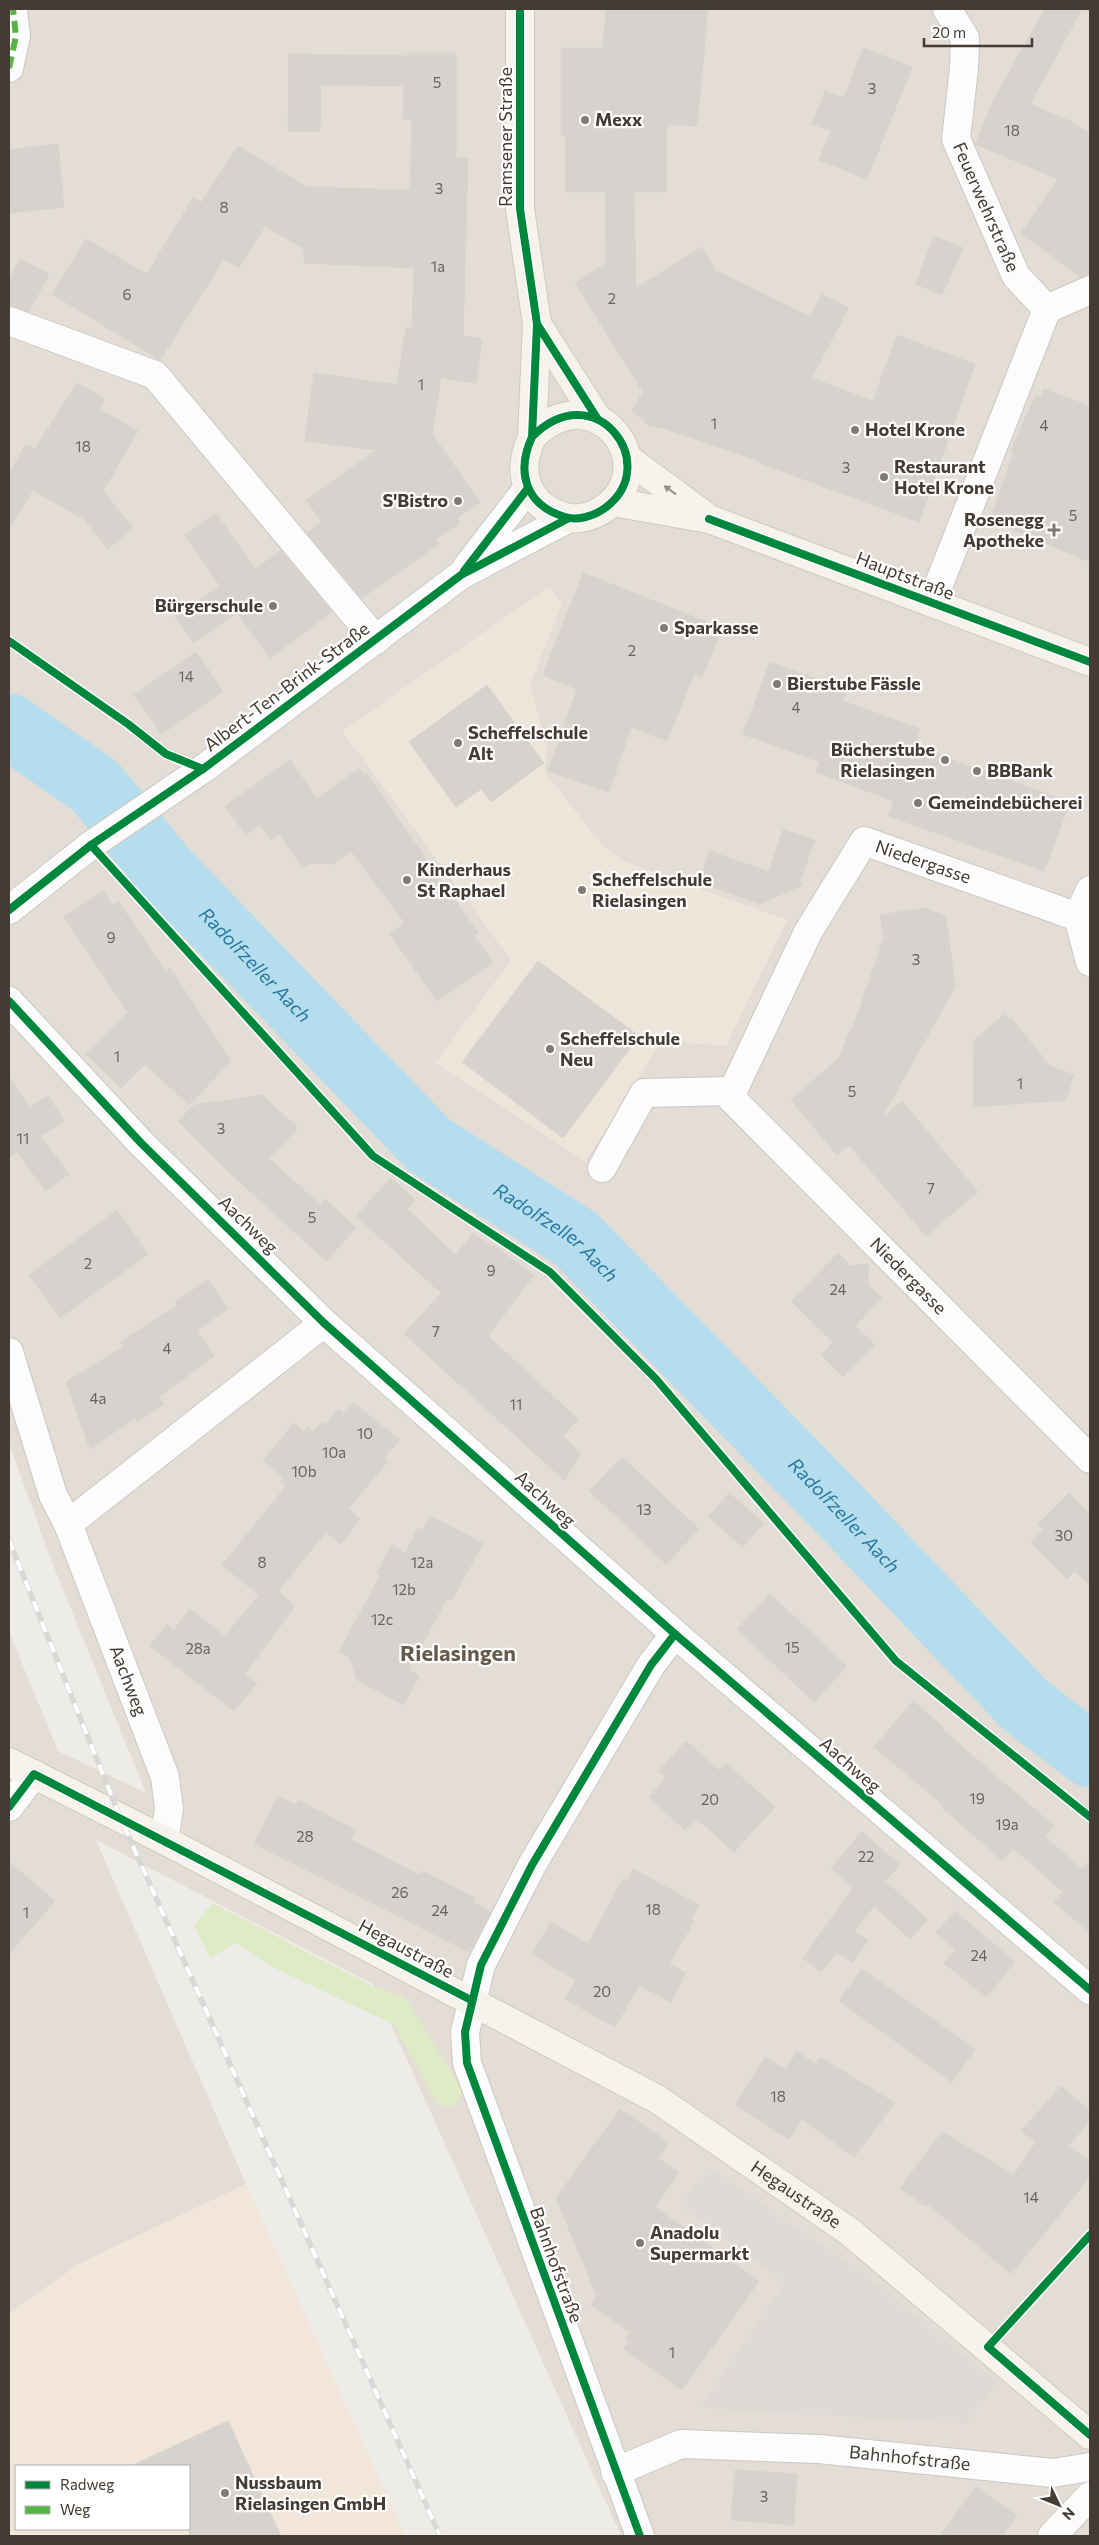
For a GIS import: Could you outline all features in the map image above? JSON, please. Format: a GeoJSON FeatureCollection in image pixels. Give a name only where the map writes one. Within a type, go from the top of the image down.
{"type":"FeatureCollection","features":[{"type":"Feature","properties":{"kind":"main road","name":"Ramsener Straße"},"geometry":{"type":"LineString","coordinates":[[520,9],[520,209],[537,324],[532,436]]}},
{"type":"Feature","properties":{"kind":"main road","name":"Ramsener Straße"},"geometry":{"type":"LineString","coordinates":[[537,324],[597,418]]}},
{"type":"Feature","properties":{"kind":"main road"},"geometry":{"type":"LineString","coordinates":[[579,414],[597,418],[611,428],[622,443],[627,458],[627,474],[622,489],[613,502],[600,512],[585,517],[568,518],[553,513],[538,504],[528,488],[523,471],[525,453],[532,436],[545,424],[561,416],[579,414]]}},
{"type":"Feature","properties":{"kind":"main road"},"geometry":{"type":"LineString","coordinates":[[627,458],[709,519]]}},
{"type":"Feature","properties":{"kind":"main road"},"geometry":{"type":"LineString","coordinates":[[613,502],[709,519]]}},
{"type":"Feature","properties":{"kind":"main road","name":"Hauptstraße"},"geometry":{"type":"LineString","coordinates":[[709,519],[1090,662]]}},
{"type":"Feature","properties":{"kind":"main road","name":"Hegaustraße"},"geometry":{"type":"LineString","coordinates":[[9,1762],[164,1840],[657,2099],[850,2232],[1090,2435]]}},
{"type":"Feature","properties":{"kind":"street"},"geometry":{"type":"LineString","coordinates":[[9,68],[16,36],[13,9]]}},
{"type":"Feature","properties":{"kind":"street","name":"Feuerwehrstraße"},"geometry":{"type":"LineString","coordinates":[[947,9],[965,38],[956,139],[1016,276],[1047,309]]}},
{"type":"Feature","properties":{"kind":"street"},"geometry":{"type":"LineString","coordinates":[[932,602],[1047,309],[1090,290]]}},
{"type":"Feature","properties":{"kind":"street","name":"Albert-Ten-Brink-Straße"},"geometry":{"type":"LineString","coordinates":[[9,320],[155,376],[376,640]]}},
{"type":"Feature","properties":{"kind":"street","name":"Albert-Ten-Brink-Straße"},"geometry":{"type":"LineString","coordinates":[[461,575],[528,488]]}},
{"type":"Feature","properties":{"kind":"street","name":"Albert-Ten-Brink-Straße"},"geometry":{"type":"LineString","coordinates":[[9,910],[91,845],[142,808],[203,769],[461,575],[568,518]]}},
{"type":"Feature","properties":{"kind":"street","name":"Niedergasse"},"geometry":{"type":"LineString","coordinates":[[1078,917],[864,841],[808,932],[731,1091],[730,1097],[1090,1460]]}},
{"type":"Feature","properties":{"kind":"street"},"geometry":{"type":"LineString","coordinates":[[1090,890],[1078,917],[1090,962]]}},
{"type":"Feature","properties":{"kind":"street","name":"Aachweg"},"geometry":{"type":"LineString","coordinates":[[9,1001],[141,1143],[324,1323],[675,1634],[1090,1990]]}},
{"type":"Feature","properties":{"kind":"street"},"geometry":{"type":"LineString","coordinates":[[602,1168],[644,1093],[731,1091]]}},
{"type":"Feature","properties":{"kind":"street"},"geometry":{"type":"LineString","coordinates":[[68,1524],[324,1323]]}},
{"type":"Feature","properties":{"kind":"street","name":"Aachweg"},"geometry":{"type":"LineString","coordinates":[[9,1352],[53,1495],[68,1524],[165,1777],[169,1810],[164,1840]]}},
{"type":"Feature","properties":{"kind":"street","name":"Hegaustraße"},"geometry":{"type":"LineString","coordinates":[[471,2000],[481,1965],[532,1865],[651,1665],[675,1634]]}},
{"type":"Feature","properties":{"kind":"street"},"geometry":{"type":"LineString","coordinates":[[9,1807],[34,1774]]}},
{"type":"Feature","properties":{"kind":"street","name":"Bahnhofstraße"},"geometry":{"type":"LineString","coordinates":[[471,2000],[464,2032],[467,2063],[640,2536]]}},
{"type":"Feature","properties":{"kind":"street","name":"Bahnhofstraße"},"geometry":{"type":"LineString","coordinates":[[615,2472],[680,2444],[819,2449],[1053,2472],[1090,2467]]}},
{"type":"Feature","properties":{"kind":"street"},"geometry":{"type":"LineString","coordinates":[[1052,2536],[1090,2496]]}},
{"type":"Feature","properties":{"kind":"shaded area"},"geometry":{"type":"Polygon","coordinates":[[[9,9],[1090,9],[1090,2536],[621,2536],[373,1984],[96,1840],[246,2184],[81,2263],[9,2313],[9,1632],[58,1751],[146,1793],[51,1560],[9,1443],[9,9]]]}},
{"type":"Feature","properties":{"kind":"shaded area","name":"Scheffelschule Rielasingen"},"geometry":{"type":"Polygon","coordinates":[[[550,586],[562,604],[530,685],[547,746],[545,772],[602,845],[623,861],[787,920],[726,1046],[662,1041],[585,1162],[435,1063],[511,960],[342,731],[550,586]]]}},
{"type":"Feature","properties":{"kind":"shaded area"},"geometry":{"type":"Polygon","coordinates":[[[708,2166],[864,2274],[998,2383],[967,2424],[699,2408],[785,2282],[679,2206],[708,2166]]]}},
{"type":"Feature","properties":{"kind":"shaded area"},"geometry":{"type":"Polygon","coordinates":[[[246,2184],[405,2536],[9,2536],[9,2313],[81,2263],[246,2184]]]}},
{"type":"Feature","properties":{"kind":"green space"},"geometry":{"type":"Polygon","coordinates":[[[212,1903],[370,1985],[405,1997],[463,2091],[453,2108],[438,2105],[393,2024],[272,1967],[236,1943],[210,1958],[194,1926],[212,1903]]]}},
{"type":"Feature","properties":{"kind":"building"},"geometry":{"type":"Polygon","coordinates":[[[606,9],[708,9],[697,126],[667,124],[667,192],[634,192],[636,288],[702,247],[715,270],[810,317],[822,294],[848,308],[812,378],[873,401],[897,335],[975,364],[919,522],[761,462],[664,428],[649,426],[632,410],[643,392],[575,283],[606,263],[605,192],[565,192],[565,136],[561,136],[561,48],[603,48],[606,9]]]}},
{"type":"Feature","properties":{"kind":"building"},"geometry":{"type":"Polygon","coordinates":[[[1045,9],[1082,9],[1030,104],[1072,122],[1090,134],[1090,275],[1080,277],[1021,233],[1058,179],[975,144],[995,97],[1045,9]]]}},
{"type":"Feature","properties":{"kind":"building"},"geometry":{"type":"Polygon","coordinates":[[[863,48],[912,67],[867,179],[819,160],[831,131],[812,124],[825,91],[844,98],[863,48]]]}},
{"type":"Feature","properties":{"kind":"building"},"geometry":{"type":"Polygon","coordinates":[[[407,53],[456,53],[456,157],[468,158],[463,336],[482,339],[476,383],[441,378],[432,434],[480,502],[457,518],[460,523],[436,539],[439,544],[362,598],[307,533],[322,522],[306,500],[377,450],[305,441],[314,373],[397,385],[406,327],[412,328],[414,268],[304,263],[304,249],[265,226],[239,268],[224,259],[160,360],[52,294],[86,239],[147,274],[193,198],[201,203],[238,146],[307,187],[410,190],[412,119],[403,119],[404,86],[321,85],[320,131],[288,131],[289,54],[407,56],[407,53]]]}},
{"type":"Feature","properties":{"kind":"building"},"geometry":{"type":"Polygon","coordinates":[[[58,144],[64,207],[9,213],[9,150],[58,144]]]}},
{"type":"Feature","properties":{"kind":"building"},"geometry":{"type":"Polygon","coordinates":[[[934,236],[963,248],[942,295],[916,284],[934,236]]]}},
{"type":"Feature","properties":{"kind":"building"},"geometry":{"type":"Polygon","coordinates":[[[20,259],[49,274],[29,312],[9,306],[9,280],[20,259]]]}},
{"type":"Feature","properties":{"kind":"building"},"geometry":{"type":"Polygon","coordinates":[[[77,383],[105,399],[99,409],[138,431],[103,491],[133,528],[108,549],[85,520],[33,490],[9,529],[9,474],[26,444],[35,449],[77,383]]]}},
{"type":"Feature","properties":{"kind":"building"},"geometry":{"type":"Polygon","coordinates":[[[1044,389],[1090,406],[1090,562],[990,520],[1014,452],[1011,450],[1035,396],[1040,398],[1044,389]]]}},
{"type":"Feature","properties":{"kind":"building"},"geometry":{"type":"Polygon","coordinates":[[[216,513],[255,569],[281,551],[332,612],[270,658],[237,613],[194,643],[175,617],[220,586],[185,535],[216,513]]]}},
{"type":"Feature","properties":{"kind":"building"},"geometry":{"type":"Polygon","coordinates":[[[583,573],[722,628],[702,677],[694,674],[667,741],[631,727],[609,792],[548,771],[577,689],[543,675],[583,573]]]}},
{"type":"Feature","properties":{"kind":"building"},"geometry":{"type":"Polygon","coordinates":[[[196,652],[223,691],[162,734],[134,695],[196,652]]]}},
{"type":"Feature","properties":{"kind":"building"},"geometry":{"type":"Polygon","coordinates":[[[770,662],[847,691],[843,701],[920,729],[914,746],[1070,802],[1044,871],[888,816],[894,801],[816,772],[820,762],[743,734],[770,662]]]}},
{"type":"Feature","properties":{"kind":"building","name":"Scheffelschule Alt"},"geometry":{"type":"Polygon","coordinates":[[[487,685],[544,763],[491,802],[481,789],[456,807],[409,742],[487,685]]]}},
{"type":"Feature","properties":{"kind":"building","name":"Kinderhaus St Raphael"},"geometry":{"type":"Polygon","coordinates":[[[290,760],[317,799],[360,768],[364,775],[366,773],[478,933],[474,936],[493,962],[437,1001],[390,934],[405,923],[351,851],[333,864],[311,863],[303,868],[279,834],[271,840],[260,824],[246,835],[225,806],[290,760]]]}},
{"type":"Feature","properties":{"kind":"building"},"geometry":{"type":"Polygon","coordinates":[[[783,830],[815,840],[799,883],[803,885],[757,905],[758,903],[699,882],[710,851],[769,872],[783,830]]]}},
{"type":"Feature","properties":{"kind":"building"},"geometry":{"type":"Polygon","coordinates":[[[103,891],[112,905],[118,901],[165,971],[170,968],[231,1061],[189,1105],[145,1064],[121,1088],[86,1054],[128,1012],[64,917],[103,891]]]}},
{"type":"Feature","properties":{"kind":"building"},"geometry":{"type":"Polygon","coordinates":[[[924,908],[946,916],[955,987],[881,1119],[902,1101],[978,1192],[926,1236],[849,1145],[837,1155],[791,1100],[840,1057],[851,1027],[853,1028],[884,937],[880,915],[924,908]]]}},
{"type":"Feature","properties":{"kind":"building","name":"Scheffelschule Neu"},"geometry":{"type":"Polygon","coordinates":[[[538,961],[639,1036],[563,1138],[462,1062],[538,961]]]}},
{"type":"Feature","properties":{"kind":"building"},"geometry":{"type":"Polygon","coordinates":[[[1005,1014],[1009,1020],[1011,1018],[1050,1066],[1074,1075],[1066,1100],[973,1107],[974,1040],[1005,1014]]]}},
{"type":"Feature","properties":{"kind":"building"},"geometry":{"type":"Polygon","coordinates":[[[9,1076],[29,1107],[48,1096],[64,1121],[40,1136],[69,1174],[46,1191],[17,1152],[9,1157],[9,1076]]]}},
{"type":"Feature","properties":{"kind":"building"},"geometry":{"type":"Polygon","coordinates":[[[262,1095],[298,1128],[269,1158],[320,1205],[325,1199],[356,1228],[326,1261],[230,1173],[178,1121],[194,1105],[262,1095]]]}},
{"type":"Feature","properties":{"kind":"building"},"geometry":{"type":"Polygon","coordinates":[[[391,1178],[415,1200],[407,1209],[456,1255],[473,1233],[534,1275],[488,1336],[578,1419],[563,1436],[581,1454],[564,1480],[404,1334],[441,1293],[356,1216],[391,1178]]]}},
{"type":"Feature","properties":{"kind":"building"},"geometry":{"type":"Polygon","coordinates":[[[117,1210],[148,1254],[60,1318],[29,1275],[117,1210]]]}},
{"type":"Feature","properties":{"kind":"building"},"geometry":{"type":"Polygon","coordinates":[[[838,1253],[851,1266],[868,1264],[868,1285],[882,1298],[855,1326],[875,1345],[843,1377],[821,1355],[833,1342],[791,1301],[838,1253]]]}},
{"type":"Feature","properties":{"kind":"building"},"geometry":{"type":"Polygon","coordinates":[[[208,1280],[228,1309],[197,1330],[214,1356],[159,1397],[164,1404],[137,1422],[135,1418],[90,1449],[66,1382],[123,1347],[120,1342],[177,1306],[175,1302],[208,1280]]]}},
{"type":"Feature","properties":{"kind":"building"},"geometry":{"type":"Polygon","coordinates":[[[354,1403],[400,1440],[384,1458],[388,1461],[348,1509],[360,1519],[341,1544],[326,1532],[278,1591],[295,1606],[245,1674],[257,1684],[234,1711],[150,1646],[167,1624],[174,1630],[190,1609],[225,1636],[259,1595],[222,1565],[286,1486],[280,1482],[284,1478],[263,1461],[294,1423],[304,1432],[307,1427],[313,1432],[322,1422],[326,1425],[339,1409],[344,1414],[354,1403]]]}},
{"type":"Feature","properties":{"kind":"building"},"geometry":{"type":"Polygon","coordinates":[[[622,1457],[699,1529],[666,1564],[589,1491],[622,1457]]]}},
{"type":"Feature","properties":{"kind":"building"},"geometry":{"type":"Polygon","coordinates":[[[729,1493],[764,1523],[743,1547],[708,1517],[729,1493]]]}},
{"type":"Feature","properties":{"kind":"building"},"geometry":{"type":"Polygon","coordinates":[[[1069,1493],[1090,1514],[1090,1585],[1075,1571],[1067,1579],[1031,1543],[1044,1529],[1038,1524],[1069,1493]]]}},
{"type":"Feature","properties":{"kind":"building"},"geometry":{"type":"Polygon","coordinates":[[[430,1516],[483,1543],[452,1600],[447,1598],[409,1670],[419,1676],[404,1705],[357,1680],[350,1658],[339,1652],[380,1576],[377,1573],[392,1544],[405,1554],[418,1528],[422,1530],[430,1516]]]}},
{"type":"Feature","properties":{"kind":"building"},"geometry":{"type":"Polygon","coordinates":[[[770,1594],[847,1666],[814,1702],[737,1629],[770,1594]]]}},
{"type":"Feature","properties":{"kind":"building"},"geometry":{"type":"Polygon","coordinates":[[[913,1701],[943,1727],[942,1729],[1054,1826],[1045,1837],[1082,1869],[1090,1860],[1090,1933],[1054,1902],[1063,1892],[1013,1848],[1002,1860],[942,1808],[944,1806],[874,1747],[913,1701]]]}},
{"type":"Feature","properties":{"kind":"building"},"geometry":{"type":"Polygon","coordinates":[[[686,1741],[720,1771],[726,1763],[775,1807],[734,1852],[696,1818],[685,1830],[649,1797],[666,1778],[659,1771],[686,1741]]]}},
{"type":"Feature","properties":{"kind":"building"},"geometry":{"type":"Polygon","coordinates":[[[278,1796],[296,1805],[298,1800],[356,1830],[351,1840],[420,1875],[422,1871],[475,1898],[473,1902],[491,1912],[469,1952],[254,1844],[278,1796]]]}},
{"type":"Feature","properties":{"kind":"building"},"geometry":{"type":"Polygon","coordinates":[[[862,1832],[900,1865],[885,1881],[928,1920],[910,1939],[874,1906],[854,1931],[868,1940],[852,1963],[837,1952],[821,1972],[803,1958],[853,1888],[831,1868],[862,1832]]]}},
{"type":"Feature","properties":{"kind":"building"},"geometry":{"type":"Polygon","coordinates":[[[9,1862],[55,1901],[9,1954],[9,1862]]]}},
{"type":"Feature","properties":{"kind":"building"},"geometry":{"type":"Polygon","coordinates":[[[633,1869],[699,1905],[691,1919],[694,1921],[669,1964],[686,1973],[671,2002],[639,1985],[615,2027],[565,1999],[576,1980],[532,1954],[551,1922],[588,1944],[623,1879],[627,1881],[633,1869]]]}},
{"type":"Feature","properties":{"kind":"building"},"geometry":{"type":"Polygon","coordinates":[[[955,1911],[1015,1962],[986,1997],[944,1963],[956,1950],[936,1933],[955,1911]]]}},
{"type":"Feature","properties":{"kind":"building"},"geometry":{"type":"Polygon","coordinates":[[[862,1969],[975,2049],[952,2082],[839,2001],[862,1969]]]}},
{"type":"Feature","properties":{"kind":"building"},"geometry":{"type":"Polygon","coordinates":[[[797,2052],[815,2064],[820,2057],[895,2103],[854,2157],[802,2119],[789,2139],[735,2105],[765,2057],[786,2070],[797,2052]]]}},
{"type":"Feature","properties":{"kind":"building"},"geometry":{"type":"Polygon","coordinates":[[[1061,2086],[1090,2111],[1090,2121],[1069,2145],[1090,2162],[1090,2177],[1011,2274],[928,2204],[926,2207],[900,2188],[942,2132],[1014,2175],[1036,2142],[1021,2131],[1061,2086]]]}},
{"type":"Feature","properties":{"kind":"building","name":"Anadolu Supermarkt"},"geometry":{"type":"Polygon","coordinates":[[[620,2109],[669,2143],[658,2158],[679,2172],[655,2207],[759,2281],[682,2390],[624,2349],[629,2342],[625,2339],[630,2332],[591,2305],[597,2296],[556,2198],[620,2109]]]}},
{"type":"Feature","properties":{"kind":"building","name":"Nussbaum Rielasingen GmbH"},"geometry":{"type":"Polygon","coordinates":[[[228,2421],[281,2536],[189,2536],[190,2465],[133,2465],[228,2421]]]}},
{"type":"Feature","properties":{"kind":"building"},"geometry":{"type":"Polygon","coordinates":[[[735,2470],[797,2474],[794,2525],[731,2520],[735,2470]]]}},
{"type":"Feature","properties":{"kind":"building"},"geometry":{"type":"Polygon","coordinates":[[[976,2486],[1017,2516],[1002,2536],[940,2536],[976,2486]]]}},
{"type":"Feature","properties":{"kind":"waterway","name":"Radolfzeller Aach"},"geometry":{"type":"LineString","coordinates":[[9,726],[95,786],[166,872],[429,1145],[575,1238],[834,1504],[1024,1704],[1090,1755]]}},
{"type":"Feature","properties":{"kind":"railway"},"geometry":{"type":"LineString","coordinates":[[9,1540],[120,1817],[440,2536]]}},
{"type":"Feature","properties":{"kind":"marked path"},"geometry":{"type":"LineString","coordinates":[[9,68],[16,36],[13,9]]}},
{"type":"Feature","properties":{"kind":"cycle path"},"geometry":{"type":"LineString","coordinates":[[520,9],[520,209],[537,324],[532,437],[527,450],[525,475],[533,496],[541,504],[551,512],[570,518],[586,517],[601,511],[621,490],[627,470],[624,450],[614,432],[598,420],[578,415],[556,420],[532,437]]}},
{"type":"Feature","properties":{"kind":"cycle path"},"geometry":{"type":"LineString","coordinates":[[537,324],[597,418]]}},
{"type":"Feature","properties":{"kind":"cycle path"},"geometry":{"type":"LineString","coordinates":[[464,571],[528,488]]}},
{"type":"Feature","properties":{"kind":"cycle path"},"geometry":{"type":"LineString","coordinates":[[9,910],[91,845],[203,769],[461,575],[569,518]]}},
{"type":"Feature","properties":{"kind":"cycle path"},"geometry":{"type":"LineString","coordinates":[[709,519],[1090,662]]}},
{"type":"Feature","properties":{"kind":"cycle path"},"geometry":{"type":"LineString","coordinates":[[9,641],[128,724],[166,754],[203,769]]}},
{"type":"Feature","properties":{"kind":"cycle path"},"geometry":{"type":"LineString","coordinates":[[91,845],[373,1156],[550,1272],[656,1379],[896,1661],[1090,1817]]}},
{"type":"Feature","properties":{"kind":"cycle path"},"geometry":{"type":"LineString","coordinates":[[9,1001],[141,1143],[324,1323],[675,1634],[1090,1990]]}},
{"type":"Feature","properties":{"kind":"cycle path"},"geometry":{"type":"LineString","coordinates":[[640,2536],[467,2063],[465,2032],[481,1965],[532,1865],[651,1665],[675,1634]]}},
{"type":"Feature","properties":{"kind":"cycle path"},"geometry":{"type":"LineString","coordinates":[[9,1807],[34,1774],[471,2000]]}},
{"type":"Feature","properties":{"kind":"cycle path"},"geometry":{"type":"LineString","coordinates":[[1090,2235],[988,2347],[1090,2435]]}},
{"type":"Feature","properties":{"kind":"place","name":"Mexx"},"geometry":{"type":"Point","coordinates":[585,120]}},
{"type":"Feature","properties":{"kind":"place","name":"Hotel Krone"},"geometry":{"type":"Point","coordinates":[855,430]}},
{"type":"Feature","properties":{"kind":"place","name":"Restaurant Hotel Krone"},"geometry":{"type":"Point","coordinates":[884,477]}},
{"type":"Feature","properties":{"kind":"place","name":"S'Bistro"},"geometry":{"type":"Point","coordinates":[458,501]}},
{"type":"Feature","properties":{"kind":"place","name":"Rosenegg Apotheke"},"geometry":{"type":"Point","coordinates":[1054,530]}},
{"type":"Feature","properties":{"kind":"place","name":"Bürgerschule"},"geometry":{"type":"Point","coordinates":[273,606]}},
{"type":"Feature","properties":{"kind":"place","name":"Sparkasse"},"geometry":{"type":"Point","coordinates":[664,628]}},
{"type":"Feature","properties":{"kind":"place","name":"Bierstube Fässle"},"geometry":{"type":"Point","coordinates":[777,684]}},
{"type":"Feature","properties":{"kind":"place","name":"Scheffelschule Alt"},"geometry":{"type":"Point","coordinates":[458,743]}},
{"type":"Feature","properties":{"kind":"place","name":"Bücherstube Rielasingen"},"geometry":{"type":"Point","coordinates":[945,760]}},
{"type":"Feature","properties":{"kind":"place","name":"BBBank"},"geometry":{"type":"Point","coordinates":[977,771]}},
{"type":"Feature","properties":{"kind":"place","name":"Gemeindebücherei"},"geometry":{"type":"Point","coordinates":[918,803]}},
{"type":"Feature","properties":{"kind":"place","name":"Kinderhaus St Raphael"},"geometry":{"type":"Point","coordinates":[407,880]}},
{"type":"Feature","properties":{"kind":"place","name":"Scheffelschule Rielasingen"},"geometry":{"type":"Point","coordinates":[582,890]}},
{"type":"Feature","properties":{"kind":"place","name":"Scheffelschule Neu"},"geometry":{"type":"Point","coordinates":[550,1049]}},
{"type":"Feature","properties":{"kind":"place","name":"Anadolu Supermarkt"},"geometry":{"type":"Point","coordinates":[640,2243]}},
{"type":"Feature","properties":{"kind":"place","name":"Nussbaum Rielasingen GmbH"},"geometry":{"type":"Point","coordinates":[225,2493]}},
{"type":"Feature","properties":{"kind":"district","name":"Rielasingen"},"geometry":{"type":"Point","coordinates":[458,1653]}}]}
